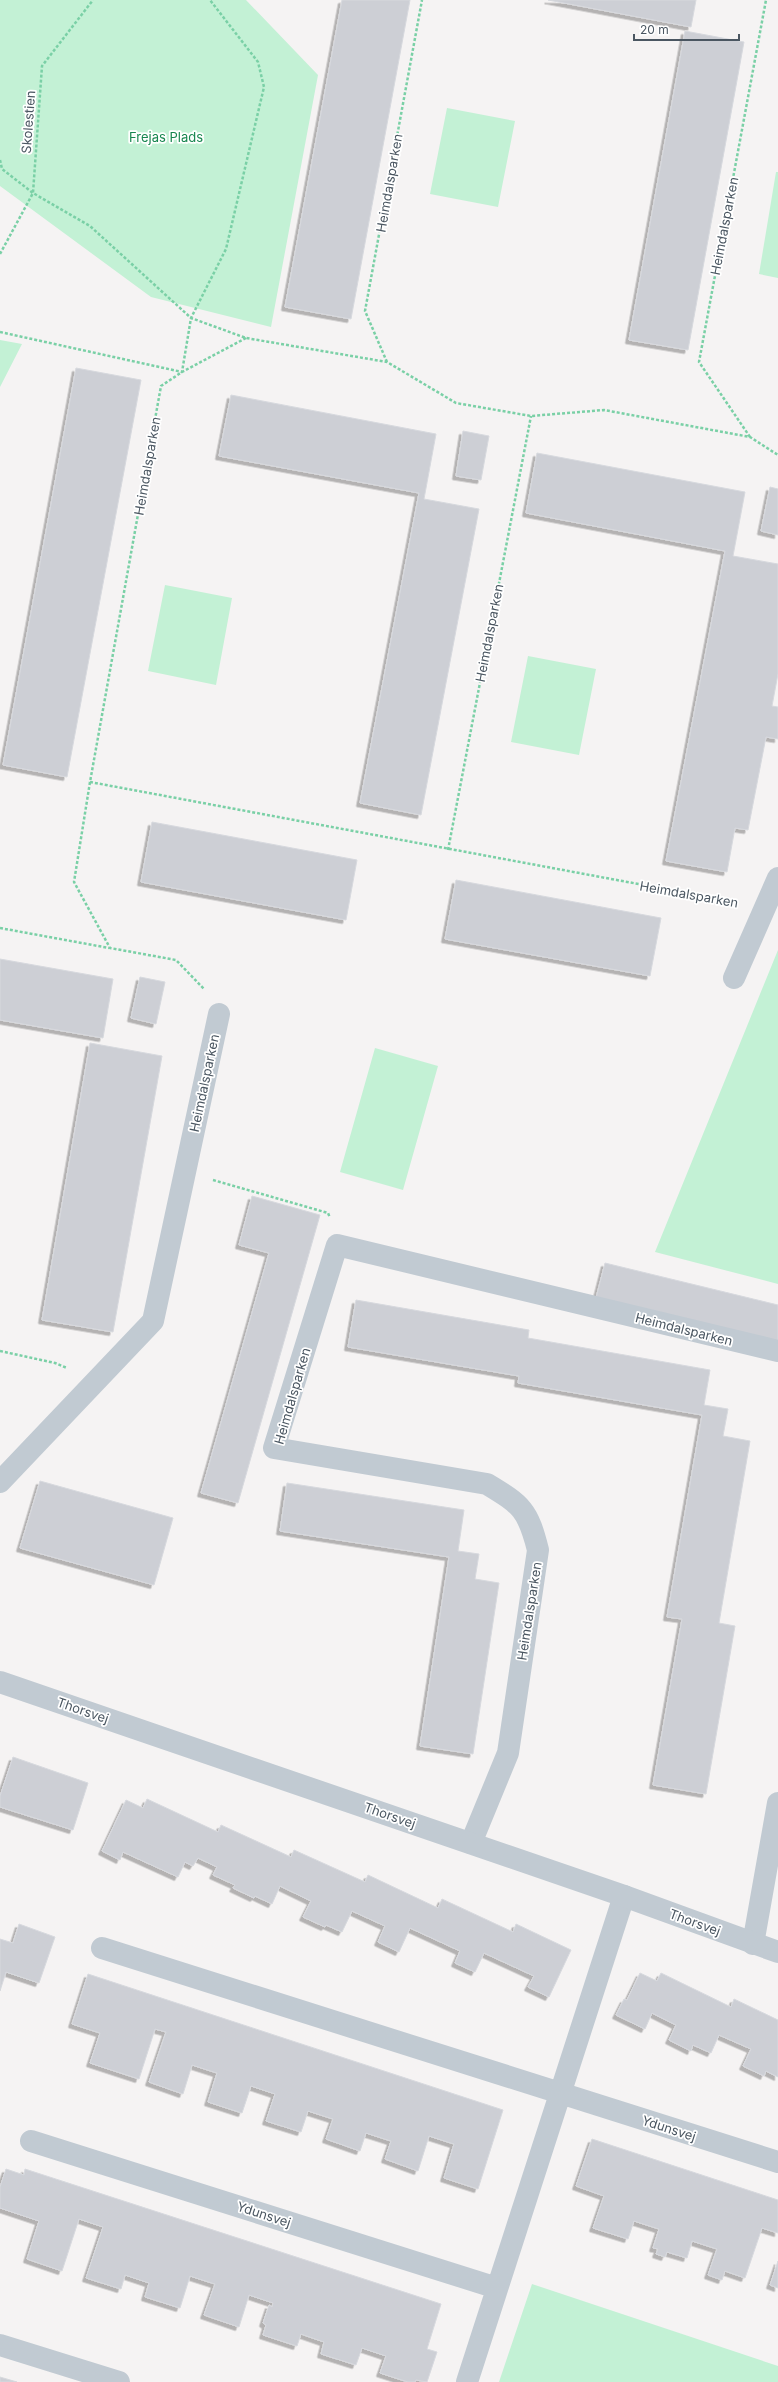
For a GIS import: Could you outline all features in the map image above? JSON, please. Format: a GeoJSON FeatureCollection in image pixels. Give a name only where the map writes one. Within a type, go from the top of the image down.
{"type":"FeatureCollection","features":[{"type":"Feature","properties":{"kind":"street"},"geometry":{"type":"LineString","coordinates":[[734,978],[778,878]]}},
{"type":"Feature","properties":{"kind":"street","name":"Heimdalsparken"},"geometry":{"type":"LineString","coordinates":[[0,1482],[153,1321],[184,1171],[219,1014]]}},
{"type":"Feature","properties":{"kind":"street","name":"Heimdalsparken"},"geometry":{"type":"LineString","coordinates":[[471,1843],[508,1753],[538,1550],[532,1525],[516,1502],[488,1484],[274,1448],[337,1245],[778,1351]]}},
{"type":"Feature","properties":{"kind":"street","name":"Thorsvej"},"geometry":{"type":"LineString","coordinates":[[0,1682],[624,1896],[778,1952]]}},
{"type":"Feature","properties":{"kind":"street"},"geometry":{"type":"LineString","coordinates":[[753,1944],[778,1803]]}},
{"type":"Feature","properties":{"kind":"street"},"geometry":{"type":"LineString","coordinates":[[467,2382],[559,2093],[624,1896]]}},
{"type":"Feature","properties":{"kind":"street","name":"Ydunsvej"},"geometry":{"type":"LineString","coordinates":[[102,1948],[778,2162]]}},
{"type":"Feature","properties":{"kind":"street","name":"Ydunsvej"},"geometry":{"type":"LineString","coordinates":[[31,2140],[497,2288]]}},
{"type":"Feature","properties":{"kind":"street"},"geometry":{"type":"LineString","coordinates":[[0,2345],[119,2382]]}},
{"type":"Feature","properties":{"kind":"path","name":"Skolestien"},"geometry":{"type":"LineString","coordinates":[[0,254],[33,193],[42,66],[93,0]]}},
{"type":"Feature","properties":{"kind":"path"},"geometry":{"type":"LineString","coordinates":[[0,332],[182,372],[192,318],[226,248],[264,87],[258,62],[210,0]]}},
{"type":"Feature","properties":{"kind":"path","name":"Heimdalsparken"},"geometry":{"type":"LineString","coordinates":[[387,362],[366,311],[422,0]]}},
{"type":"Feature","properties":{"kind":"path","name":"Heimdalsparken"},"geometry":{"type":"LineString","coordinates":[[750,437],[699,362],[766,0]]}},
{"type":"Feature","properties":{"kind":"path"},"geometry":{"type":"LineString","coordinates":[[0,160],[2,169],[33,193],[90,226],[192,318],[246,338]]}},
{"type":"Feature","properties":{"kind":"path","name":"Heimdalsparken"},"geometry":{"type":"LineString","coordinates":[[110,948],[74,882],[90,782],[161,386],[182,372],[246,338],[387,362],[456,403],[531,416],[604,410],[750,437],[778,455]]}},
{"type":"Feature","properties":{"kind":"path","name":"Heimdalsparken"},"geometry":{"type":"LineString","coordinates":[[448,850],[531,416]]}},
{"type":"Feature","properties":{"kind":"path","name":"Heimdalsparken"},"geometry":{"type":"LineString","coordinates":[[90,782],[765,908]]}},
{"type":"Feature","properties":{"kind":"path"},"geometry":{"type":"LineString","coordinates":[[0,928],[176,960],[205,991],[219,1014]]}},
{"type":"Feature","properties":{"kind":"path"},"geometry":{"type":"LineString","coordinates":[[184,1171],[328,1213],[337,1245]]}},
{"type":"Feature","properties":{"kind":"path"},"geometry":{"type":"LineString","coordinates":[[0,1351],[56,1363],[96,1382]]}},
{"type":"Feature","properties":{"kind":"green space","name":"Frejas Plads"},"geometry":{"type":"Polygon","coordinates":[[[0,0],[246,0],[318,75],[271,327],[151,297],[0,186],[0,0]]]}},
{"type":"Feature","properties":{"kind":"green space"},"geometry":{"type":"Polygon","coordinates":[[[447,108],[515,121],[498,207],[430,194],[447,108]]]}},
{"type":"Feature","properties":{"kind":"green space"},"geometry":{"type":"Polygon","coordinates":[[[776,172],[778,172],[778,278],[759,274],[776,172]]]}},
{"type":"Feature","properties":{"kind":"green space"},"geometry":{"type":"Polygon","coordinates":[[[0,340],[22,344],[0,387],[0,340]]]}},
{"type":"Feature","properties":{"kind":"green space"},"geometry":{"type":"Polygon","coordinates":[[[165,585],[232,598],[216,685],[148,671],[165,585]]]}},
{"type":"Feature","properties":{"kind":"green space"},"geometry":{"type":"Polygon","coordinates":[[[528,656],[596,669],[579,755],[511,742],[528,656]]]}},
{"type":"Feature","properties":{"kind":"green space"},"geometry":{"type":"Polygon","coordinates":[[[778,950],[778,1284],[655,1252],[778,950]]]}},
{"type":"Feature","properties":{"kind":"green space"},"geometry":{"type":"Polygon","coordinates":[[[375,1048],[438,1066],[403,1190],[340,1172],[375,1048]]]}},
{"type":"Feature","properties":{"kind":"green space"},"geometry":{"type":"Polygon","coordinates":[[[532,2284],[778,2366],[778,2382],[499,2382],[532,2284]]]}},
{"type":"Feature","properties":{"kind":"building"},"geometry":{"type":"Polygon","coordinates":[[[342,0],[410,0],[351,319],[285,307],[342,0]]]}},
{"type":"Feature","properties":{"kind":"building"},"geometry":{"type":"Polygon","coordinates":[[[548,0],[696,0],[691,27],[548,0]]]}},
{"type":"Feature","properties":{"kind":"building"},"geometry":{"type":"Polygon","coordinates":[[[685,31],[744,42],[688,350],[629,340],[685,31]]]}},
{"type":"Feature","properties":{"kind":"building"},"geometry":{"type":"Polygon","coordinates":[[[76,368],[141,380],[67,777],[3,765],[76,368]]]}},
{"type":"Feature","properties":{"kind":"building"},"geometry":{"type":"Polygon","coordinates":[[[231,395],[436,434],[424,499],[479,509],[421,815],[360,803],[419,493],[219,456],[231,395]]]}},
{"type":"Feature","properties":{"kind":"building"},"geometry":{"type":"Polygon","coordinates":[[[463,431],[489,436],[481,480],[456,476],[463,431]]]}},
{"type":"Feature","properties":{"kind":"building"},"geometry":{"type":"Polygon","coordinates":[[[537,453],[745,492],[733,556],[778,564],[778,674],[772,706],[778,707],[778,739],[766,737],[748,830],[735,828],[727,872],[666,861],[725,551],[526,513],[537,453]]]}},
{"type":"Feature","properties":{"kind":"building"},"geometry":{"type":"Polygon","coordinates":[[[770,487],[778,489],[778,535],[761,531],[770,487]]]}},
{"type":"Feature","properties":{"kind":"building"},"geometry":{"type":"Polygon","coordinates":[[[152,822],[357,860],[346,920],[141,882],[152,822]]]}},
{"type":"Feature","properties":{"kind":"building"},"geometry":{"type":"Polygon","coordinates":[[[456,880],[661,918],[650,976],[445,939],[456,880]]]}},
{"type":"Feature","properties":{"kind":"building"},"geometry":{"type":"Polygon","coordinates":[[[0,959],[113,979],[103,1038],[0,1020],[0,959]]]}},
{"type":"Feature","properties":{"kind":"building"},"geometry":{"type":"Polygon","coordinates":[[[140,977],[165,982],[156,1024],[131,1018],[140,977]]]}},
{"type":"Feature","properties":{"kind":"building"},"geometry":{"type":"Polygon","coordinates":[[[90,1043],[162,1056],[113,1332],[42,1320],[90,1043]]]}},
{"type":"Feature","properties":{"kind":"building"},"geometry":{"type":"Polygon","coordinates":[[[252,1196],[320,1215],[238,1503],[201,1493],[269,1253],[239,1245],[252,1196]]]}},
{"type":"Feature","properties":{"kind":"building"},"geometry":{"type":"Polygon","coordinates":[[[605,1263],[778,1305],[778,1343],[596,1298],[605,1263]]]}},
{"type":"Feature","properties":{"kind":"building"},"geometry":{"type":"Polygon","coordinates":[[[356,1300],[529,1330],[528,1338],[710,1370],[704,1405],[728,1409],[723,1436],[750,1441],[719,1623],[735,1626],[706,1794],[653,1785],[682,1619],[667,1617],[702,1415],[518,1383],[519,1376],[348,1347],[356,1300]]]}},
{"type":"Feature","properties":{"kind":"building"},"geometry":{"type":"Polygon","coordinates":[[[40,1481],[173,1518],[154,1585],[20,1548],[40,1481]]]}},
{"type":"Feature","properties":{"kind":"building"},"geometry":{"type":"Polygon","coordinates":[[[287,1483],[464,1510],[458,1551],[479,1554],[475,1579],[499,1583],[473,1754],[420,1746],[449,1557],[280,1531],[287,1483]]]}},
{"type":"Feature","properties":{"kind":"building"},"geometry":{"type":"Polygon","coordinates":[[[13,1757],[88,1783],[73,1830],[0,1807],[0,1796],[13,1757]]]}},
{"type":"Feature","properties":{"kind":"building"},"geometry":{"type":"Polygon","coordinates":[[[147,1799],[218,1832],[221,1825],[291,1857],[294,1850],[365,1882],[368,1875],[438,1908],[442,1899],[513,1932],[516,1924],[571,1950],[549,1997],[528,1987],[534,1976],[484,1953],[475,1972],[455,1963],[460,1951],[410,1928],[399,1952],[378,1942],[385,1926],[352,1911],[342,1932],[326,1925],[325,1927],[303,1917],[311,1901],[280,1886],[272,1904],[255,1896],[254,1898],[233,1888],[235,1885],[213,1875],[217,1867],[198,1858],[193,1866],[185,1862],[178,1877],[123,1852],[120,1860],[102,1851],[126,1800],[143,1808],[147,1799]]]}},
{"type":"Feature","properties":{"kind":"building"},"geometry":{"type":"Polygon","coordinates":[[[19,1924],[55,1937],[39,1983],[6,1972],[0,1991],[0,1939],[13,1943],[19,1924]]]}},
{"type":"Feature","properties":{"kind":"building"},"geometry":{"type":"Polygon","coordinates":[[[640,1973],[657,1981],[661,1973],[731,2007],[734,1999],[778,2020],[778,2077],[766,2071],[764,2076],[743,2066],[751,2049],[719,2035],[711,2053],[693,2045],[691,2051],[669,2040],[676,2025],[652,2013],[645,2029],[616,2015],[624,1999],[627,2000],[640,1973]]]}},
{"type":"Feature","properties":{"kind":"building"},"geometry":{"type":"Polygon","coordinates":[[[88,1974],[503,2110],[478,2189],[444,2178],[454,2144],[429,2136],[418,2171],[385,2159],[391,2141],[366,2133],[360,2151],[326,2139],[333,2119],[308,2111],[301,2132],[266,2121],[275,2094],[251,2086],[242,2113],[208,2102],[217,2073],[192,2065],[183,2094],[149,2082],[166,2032],[155,2029],[139,2079],[90,2063],[100,2033],[72,2024],[88,1974]]]}},
{"type":"Feature","properties":{"kind":"building"},"geometry":{"type":"Polygon","coordinates":[[[592,2139],[778,2200],[778,2233],[762,2228],[745,2278],[725,2271],[722,2280],[708,2275],[717,2249],[692,2241],[687,2258],[667,2252],[665,2257],[656,2254],[658,2249],[653,2248],[659,2229],[634,2221],[628,2239],[593,2228],[604,2196],[576,2186],[592,2139]]]}},
{"type":"Feature","properties":{"kind":"building"},"geometry":{"type":"Polygon","coordinates":[[[6,2169],[24,2175],[25,2169],[441,2304],[427,2349],[437,2352],[427,2382],[416,2380],[415,2382],[408,2382],[380,2373],[386,2356],[362,2348],[356,2365],[321,2354],[324,2342],[301,2334],[297,2346],[263,2335],[266,2325],[263,2323],[269,2305],[272,2307],[273,2303],[249,2295],[239,2327],[204,2315],[215,2284],[190,2276],[180,2308],[145,2297],[149,2283],[125,2275],[121,2289],[86,2278],[103,2227],[79,2219],[62,2271],[27,2259],[39,2221],[0,2208],[0,2187],[6,2169]]]}},
{"type":"Feature","properties":{"kind":"building"},"geometry":{"type":"Polygon","coordinates":[[[778,2261],[778,2288],[770,2285],[778,2261]]]}},
{"type":"Feature","properties":{"kind":"building"},"geometry":{"type":"Polygon","coordinates":[[[0,2377],[17,2382],[0,2382],[0,2377]]]}}]}
